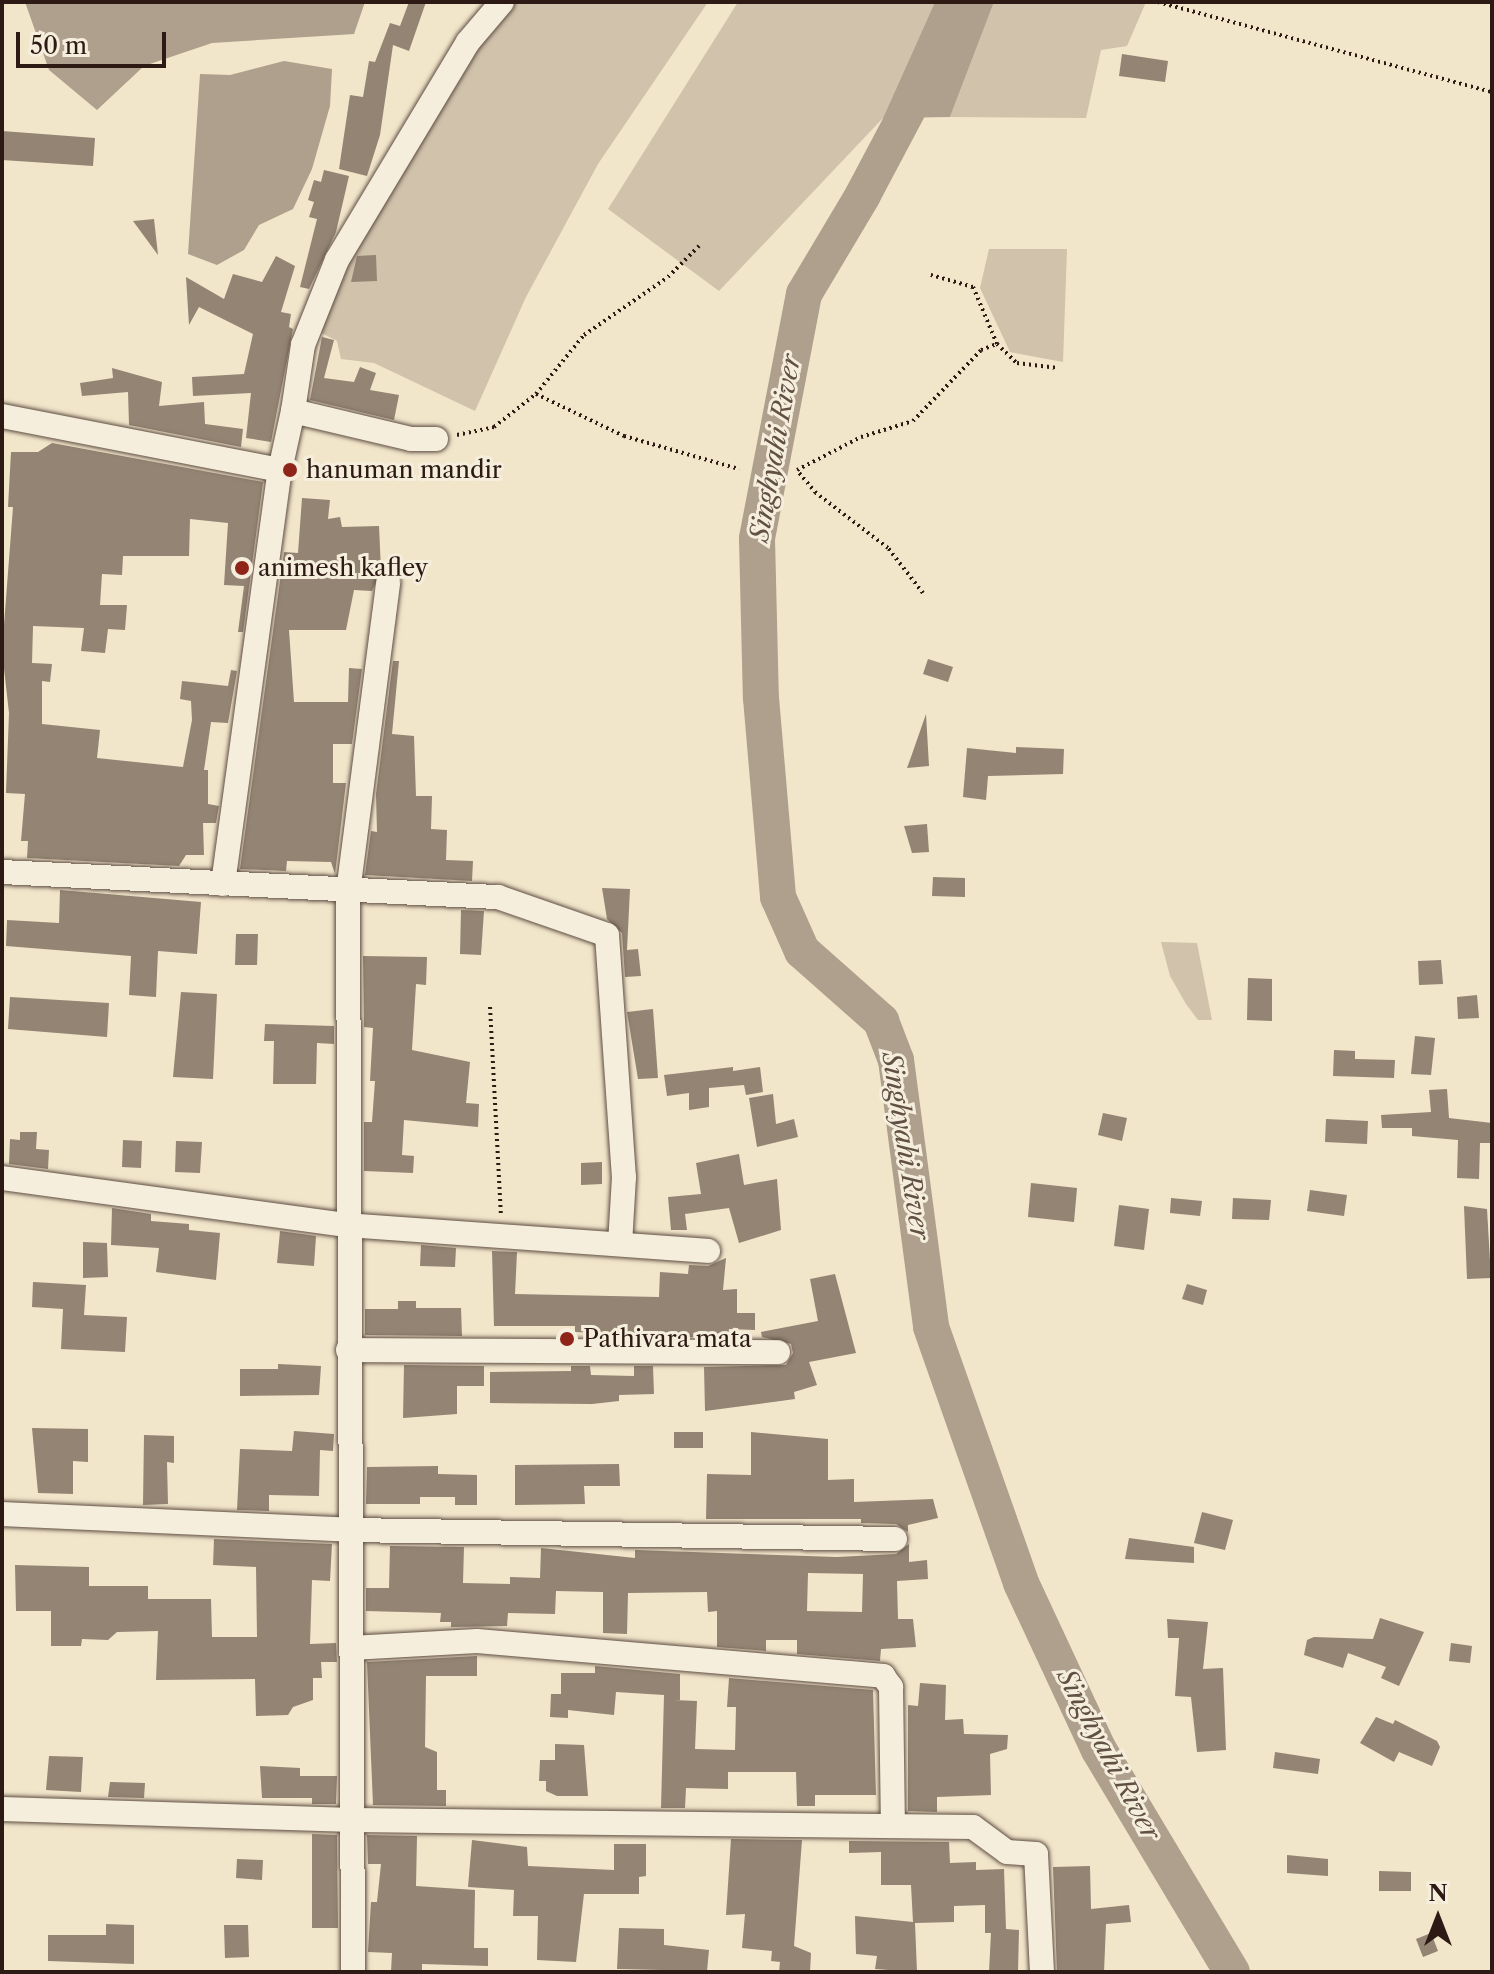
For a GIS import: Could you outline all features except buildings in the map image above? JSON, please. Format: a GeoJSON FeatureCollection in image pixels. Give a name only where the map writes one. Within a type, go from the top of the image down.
{"type":"FeatureCollection","features":[{"type":"Feature","properties":{"kind":"street"},"geometry":{"type":"LineString","coordinates":[[223,884],[280,470],[303,345],[337,260],[468,42],[502,2]]}},
{"type":"Feature","properties":{"kind":"street"},"geometry":{"type":"LineString","coordinates":[[293,411],[411,439],[436,439]]}},
{"type":"Feature","properties":{"kind":"street"},"geometry":{"type":"LineString","coordinates":[[2,416],[280,470]]}},
{"type":"Feature","properties":{"kind":"street"},"geometry":{"type":"LineString","coordinates":[[353,1972],[346,1225],[348,892],[388,583]]}},
{"type":"Feature","properties":{"kind":"street"},"geometry":{"type":"LineString","coordinates":[[2,872],[348,892],[498,897],[607,935],[624,1177],[620,1244]]}},
{"type":"Feature","properties":{"kind":"street"},"geometry":{"type":"LineString","coordinates":[[2,1178],[346,1225],[708,1251]]}},
{"type":"Feature","properties":{"kind":"street"},"geometry":{"type":"LineString","coordinates":[[348,1350],[778,1352]]}},
{"type":"Feature","properties":{"kind":"street"},"geometry":{"type":"LineString","coordinates":[[2,1514],[350,1530],[895,1539]]}},
{"type":"Feature","properties":{"kind":"street"},"geometry":{"type":"LineString","coordinates":[[351,1648],[477,1641],[883,1676],[891,1687],[893,1826]]}},
{"type":"Feature","properties":{"kind":"street"},"geometry":{"type":"LineString","coordinates":[[2,1809],[353,1820],[973,1827],[1007,1852],[1036,1854],[1042,1972]]}},
{"type":"Feature","properties":{"kind":"path"},"geometry":{"type":"LineString","coordinates":[[1158,2],[1492,92]]}},
{"type":"Feature","properties":{"kind":"path"},"geometry":{"type":"LineString","coordinates":[[436,439],[494,427],[536,394],[584,335],[668,277],[699,246]]}},
{"type":"Feature","properties":{"kind":"path"},"geometry":{"type":"LineString","coordinates":[[931,275],[973,287],[997,344],[1017,363],[1056,368]]}},
{"type":"Feature","properties":{"kind":"path"},"geometry":{"type":"LineString","coordinates":[[923,593],[888,548],[816,493],[797,470],[861,437],[913,421],[981,350],[997,344]]}},
{"type":"Feature","properties":{"kind":"path"},"geometry":{"type":"LineString","coordinates":[[536,394],[624,436],[739,469]]}},
{"type":"Feature","properties":{"kind":"path"},"geometry":{"type":"LineString","coordinates":[[490,1007],[502,1236]]}},
{"type":"Feature","properties":{"kind":"shaded area"},"geometry":{"type":"Polygon","coordinates":[[[25,2],[365,2],[354,34],[212,43],[144,66],[97,110],[49,70],[25,2]]]}},
{"type":"Feature","properties":{"kind":"shaded area"},"geometry":{"type":"Polygon","coordinates":[[[502,2],[708,2],[598,164],[526,297],[475,411],[374,363],[341,359],[337,341],[314,329],[340,264],[502,2]]]}},
{"type":"Feature","properties":{"kind":"shaded area"},"geometry":{"type":"Polygon","coordinates":[[[738,2],[935,2],[883,118],[719,291],[608,209],[738,2]]]}},
{"type":"Feature","properties":{"kind":"shaded area"},"geometry":{"type":"Polygon","coordinates":[[[935,2],[994,2],[950,117],[883,118],[935,2]]]}},
{"type":"Feature","properties":{"kind":"shaded area"},"geometry":{"type":"Polygon","coordinates":[[[994,2],[1146,2],[1127,46],[1101,50],[1086,118],[950,117],[994,2]]]}},
{"type":"Feature","properties":{"kind":"shaded area"},"geometry":{"type":"Polygon","coordinates":[[[284,61],[332,69],[330,106],[312,169],[293,209],[259,225],[244,250],[217,265],[188,254],[200,74],[230,75],[284,61]]]}},
{"type":"Feature","properties":{"kind":"shaded area"},"geometry":{"type":"Polygon","coordinates":[[[989,249],[1067,249],[1063,362],[1010,352],[980,288],[989,249]]]}},
{"type":"Feature","properties":{"kind":"shaded area"},"geometry":{"type":"Polygon","coordinates":[[[1161,942],[1197,943],[1212,1020],[1198,1020],[1186,1004],[1170,976],[1161,942]]]}},
{"type":"Feature","properties":{"kind":"waterway","name":"Singhyahi River"},"geometry":{"type":"LineString","coordinates":[[965,2],[863,195],[804,294],[757,539],[761,698],[778,897],[802,951],[881,1021],[896,1060],[931,1327],[1021,1583],[1099,1750],[1232,1972]]}},
{"type":"Feature","properties":{"kind":"place","name":"hanuman mandir"},"geometry":{"type":"Point","coordinates":[290,470]}},
{"type":"Feature","properties":{"kind":"place","name":"animesh kafley"},"geometry":{"type":"Point","coordinates":[242,568]}},
{"type":"Feature","properties":{"kind":"place","name":"Pathivara mata"},"geometry":{"type":"Point","coordinates":[567,1339]}}]}
